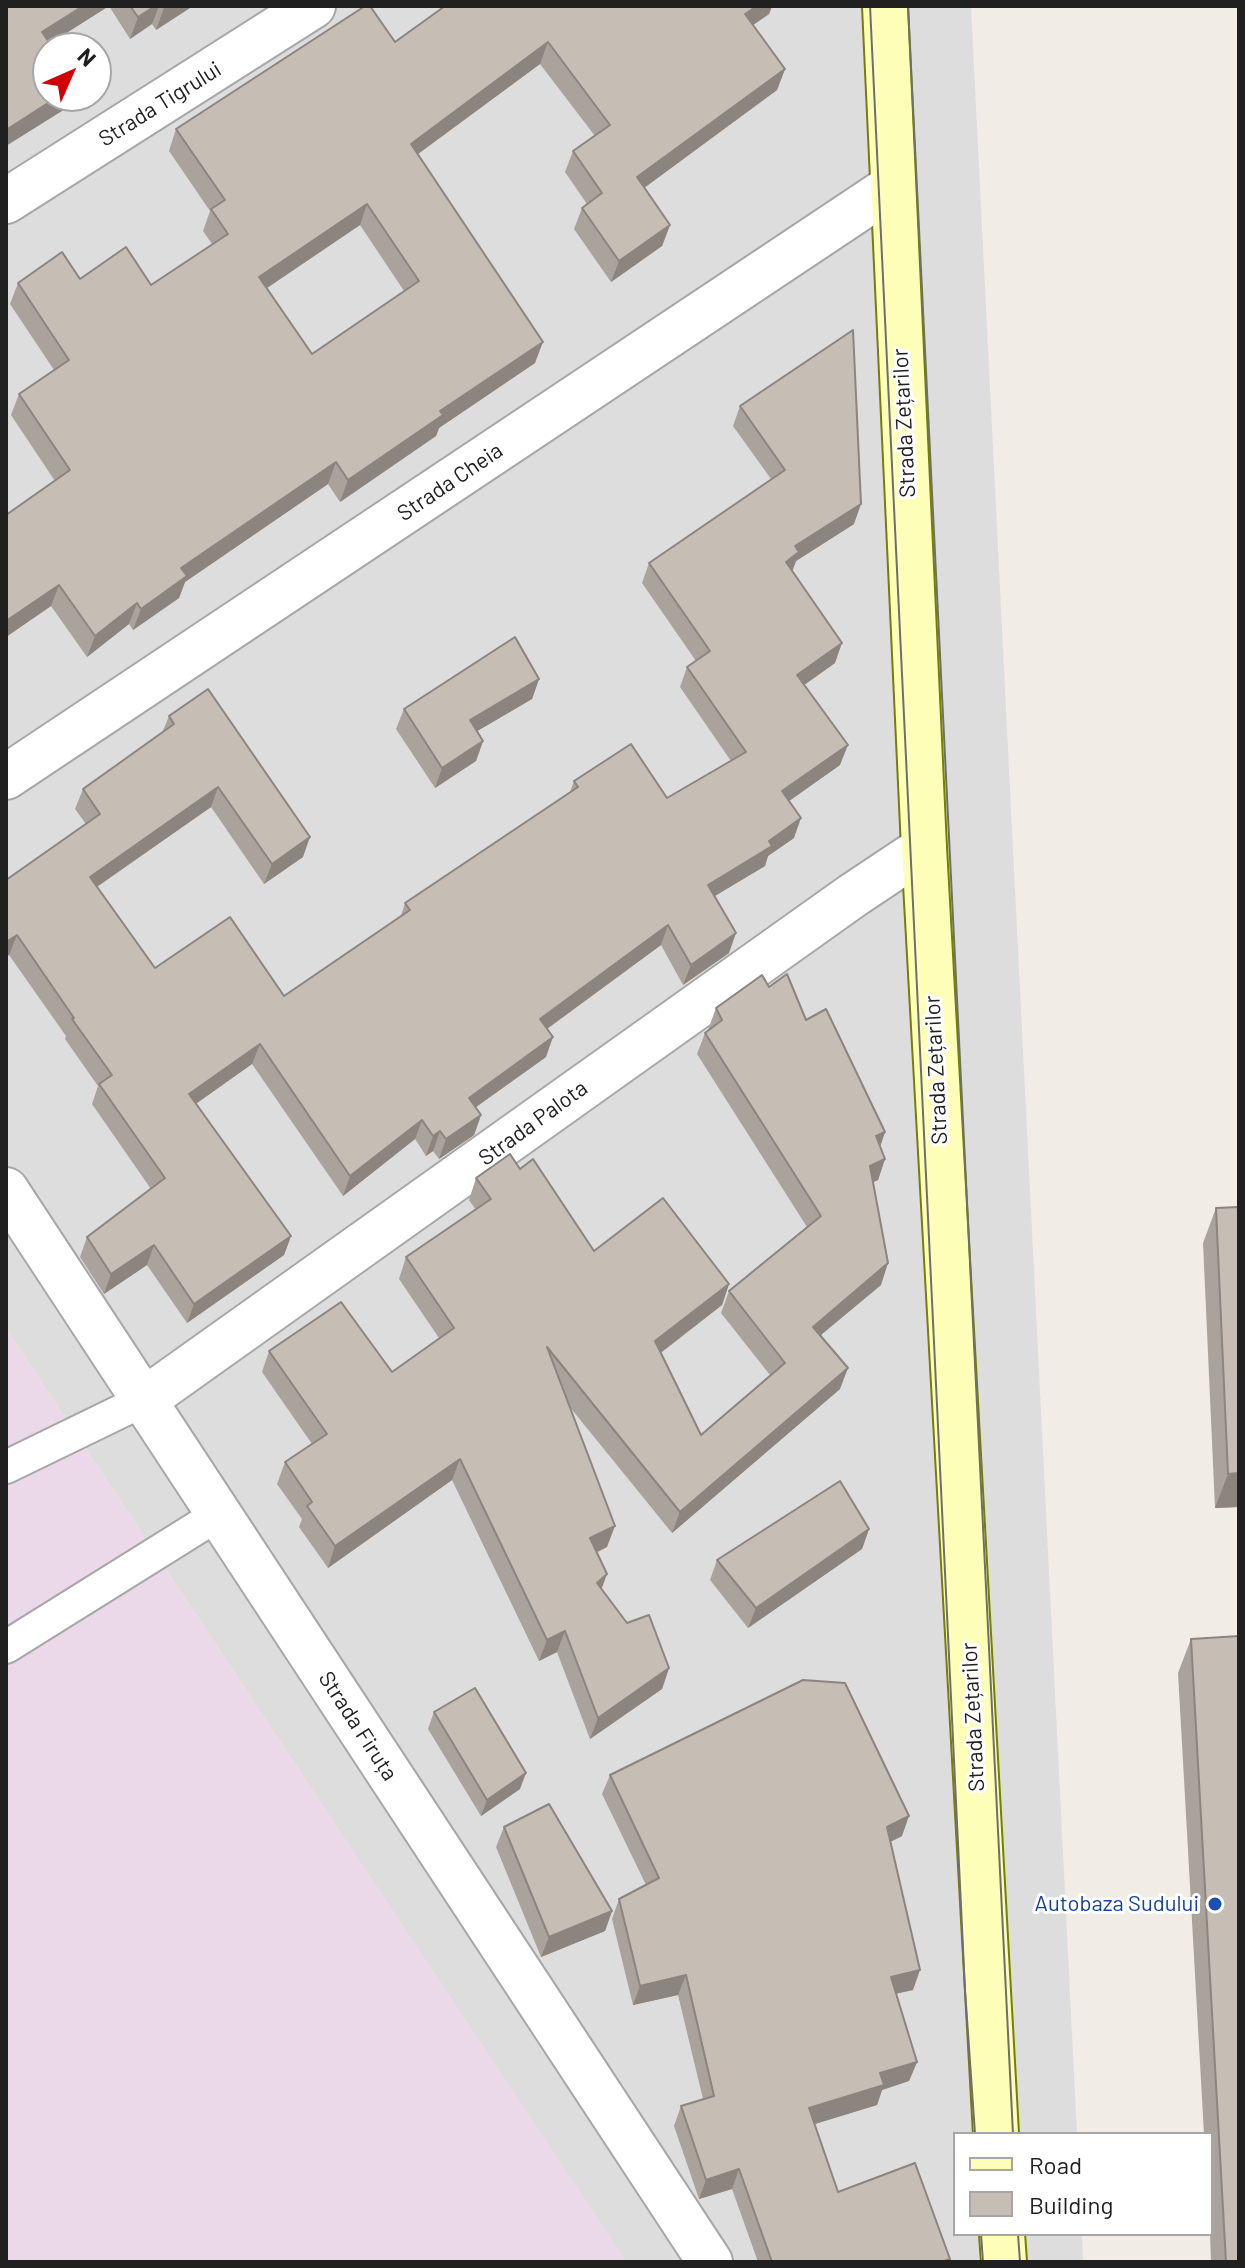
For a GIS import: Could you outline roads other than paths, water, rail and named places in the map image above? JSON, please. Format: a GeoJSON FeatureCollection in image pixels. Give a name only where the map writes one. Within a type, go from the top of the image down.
{"type":"FeatureCollection","features":[{"type":"Feature","properties":{"kind":"main road","name":"Strada Zețarilor"},"geometry":{"type":"LineString","coordinates":[[885,6],[924,848],[996,2132]]}},
{"type":"Feature","properties":{"kind":"main road"},"geometry":{"type":"LineString","coordinates":[[1002,2236],[1004,2262]]}},
{"type":"Feature","properties":{"kind":"street","name":"Strada Tigrului"},"geometry":{"type":"LineString","coordinates":[[6,201],[313,6]]}},
{"type":"Feature","properties":{"kind":"street","name":"Strada Cheia"},"geometry":{"type":"LineString","coordinates":[[6,777],[893,186]]}},
{"type":"Feature","properties":{"kind":"street","name":"Strada Palota"},"geometry":{"type":"LineString","coordinates":[[144,1400],[839,905],[924,848]]}},
{"type":"Feature","properties":{"kind":"street","name":"Strada Firuța"},"geometry":{"type":"LineString","coordinates":[[6,1190],[710,2262]]}},
{"type":"Feature","properties":{"kind":"lane"},"geometry":{"type":"LineString","coordinates":[[6,1467],[144,1400]]}},
{"type":"Feature","properties":{"kind":"lane"},"geometry":{"type":"LineString","coordinates":[[6,1647],[219,1514]]}},
{"type":"Feature","properties":{"kind":"tram line"},"geometry":{"type":"LineString","coordinates":[[870,6],[965,1990],[975,2132]]}},
{"type":"Feature","properties":{"kind":"tram line"},"geometry":{"type":"LineString","coordinates":[[908,6],[1013,2132]]}},
{"type":"Feature","properties":{"kind":"tram line"},"geometry":{"type":"LineString","coordinates":[[981,2236],[983,2262]]}},
{"type":"Feature","properties":{"kind":"tram line"},"geometry":{"type":"LineString","coordinates":[[1018,2236],[1020,2262]]}},
{"type":"Feature","properties":{"kind":"place","name":"Autobaza Sudului"},"geometry":{"type":"Point","coordinates":[1215,1904]}}]}
